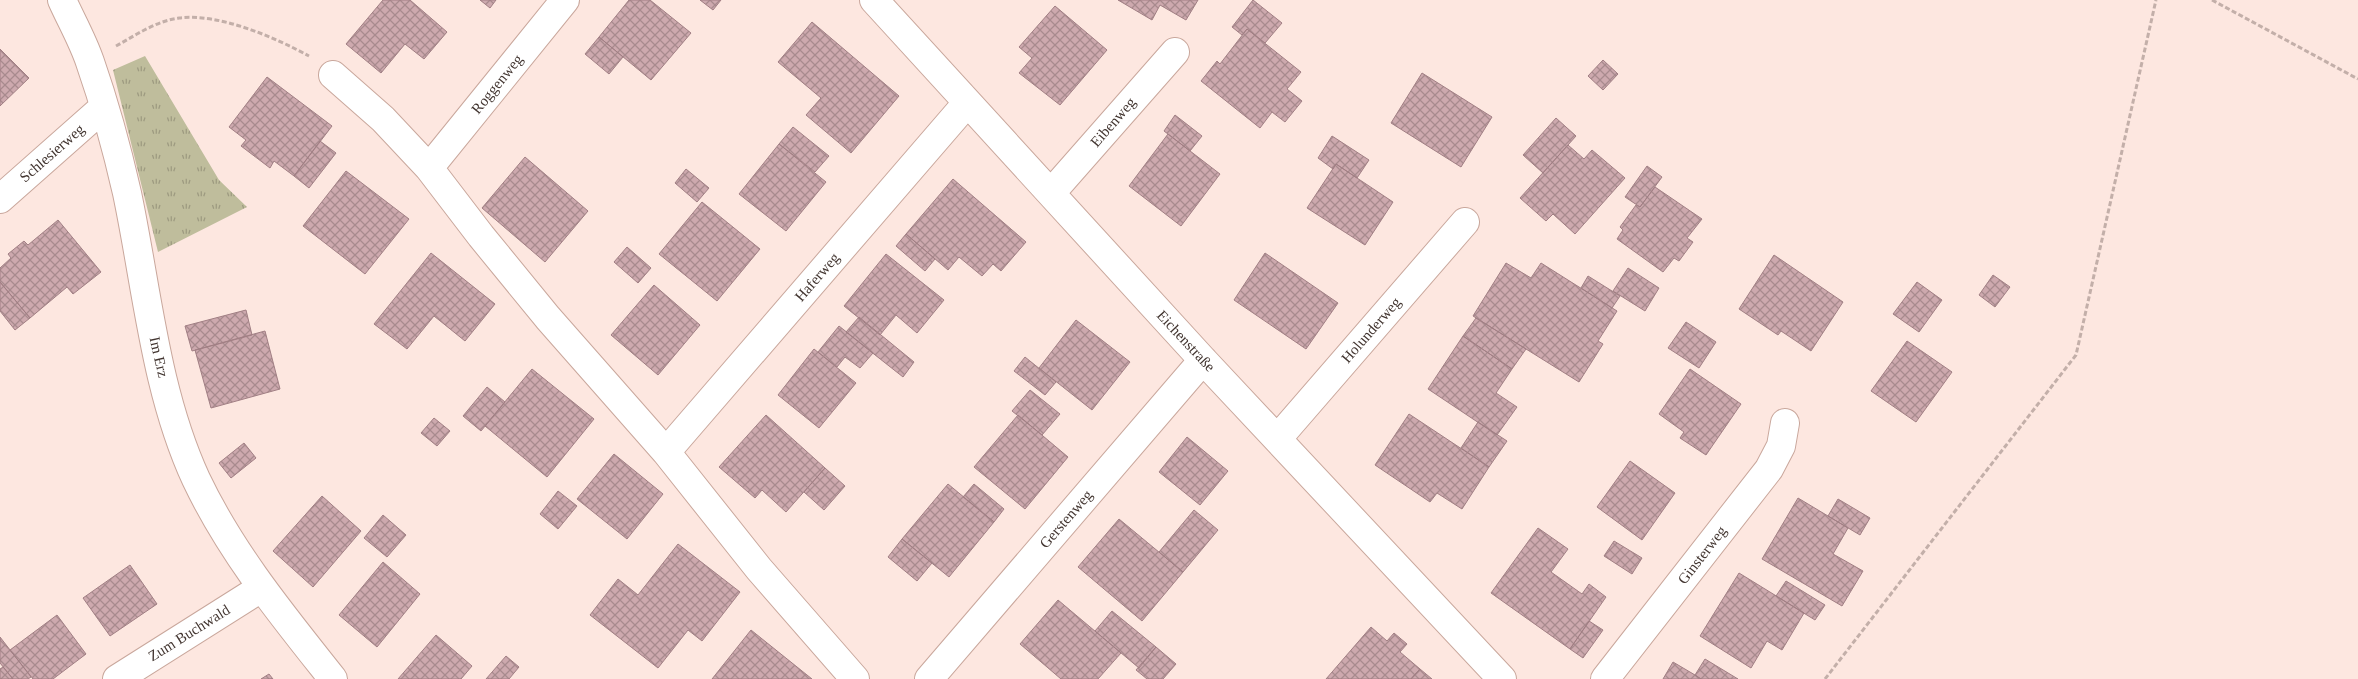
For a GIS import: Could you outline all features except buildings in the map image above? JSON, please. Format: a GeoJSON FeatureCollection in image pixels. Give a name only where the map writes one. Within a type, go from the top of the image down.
{"type":"FeatureCollection","features":[{"type":"Feature","properties":{"kind":"street","name":"Im Erz"},"geometry":{"type":"LineString","coordinates":[[62,0],[90,61],[118,156],[156,352],[177,427],[196,479],[223,530],[261,588],[333,679]]}},
{"type":"Feature","properties":{"kind":"street","name":"Roggenweg"},"geometry":{"type":"LineString","coordinates":[[429,168],[565,0]]}},
{"type":"Feature","properties":{"kind":"street","name":"Eichenstraße"},"geometry":{"type":"LineString","coordinates":[[874,0],[1203,360],[1502,679]]}},
{"type":"Feature","properties":{"kind":"street","name":"Eibenweg"},"geometry":{"type":"LineString","coordinates":[[1051,193],[1175,52]]}},
{"type":"Feature","properties":{"kind":"street"},"geometry":{"type":"LineString","coordinates":[[334,74],[382,119],[429,168],[480,236],[548,318],[666,452],[759,569],[854,679]]}},
{"type":"Feature","properties":{"kind":"street","name":"Haferweg"},"geometry":{"type":"LineString","coordinates":[[666,452],[967,103]]}},
{"type":"Feature","properties":{"kind":"street","name":"Schlesierweg"},"geometry":{"type":"LineString","coordinates":[[0,199],[104,107]]}},
{"type":"Feature","properties":{"kind":"street","name":"Holunderweg"},"geometry":{"type":"LineString","coordinates":[[1278,438],[1465,222]]}},
{"type":"Feature","properties":{"kind":"street","name":"Gerstenweg"},"geometry":{"type":"LineString","coordinates":[[929,679],[1203,360]]}},
{"type":"Feature","properties":{"kind":"street","name":"Ginsterweg"},"geometry":{"type":"LineString","coordinates":[[1605,679],[1769,469],[1781,446],[1785,423]]}},
{"type":"Feature","properties":{"kind":"street","name":"Zum Buchwald"},"geometry":{"type":"LineString","coordinates":[[117,679],[261,588]]}},
{"type":"Feature","properties":{"kind":"path"},"geometry":{"type":"LineString","coordinates":[[1825,679],[2076,355],[2156,0]]}},
{"type":"Feature","properties":{"kind":"path"},"geometry":{"type":"LineString","coordinates":[[2212,0],[2358,80]]}},
{"type":"Feature","properties":{"kind":"path"},"geometry":{"type":"LineString","coordinates":[[90,61],[150,27],[177,18],[196,17],[225,23],[282,41],[309,56],[334,74]]}},
{"type":"Feature","properties":{"kind":"green space"},"geometry":{"type":"Polygon","coordinates":[[[145,56],[219,180],[247,207],[158,252],[113,70],[145,56]]]}}]}
